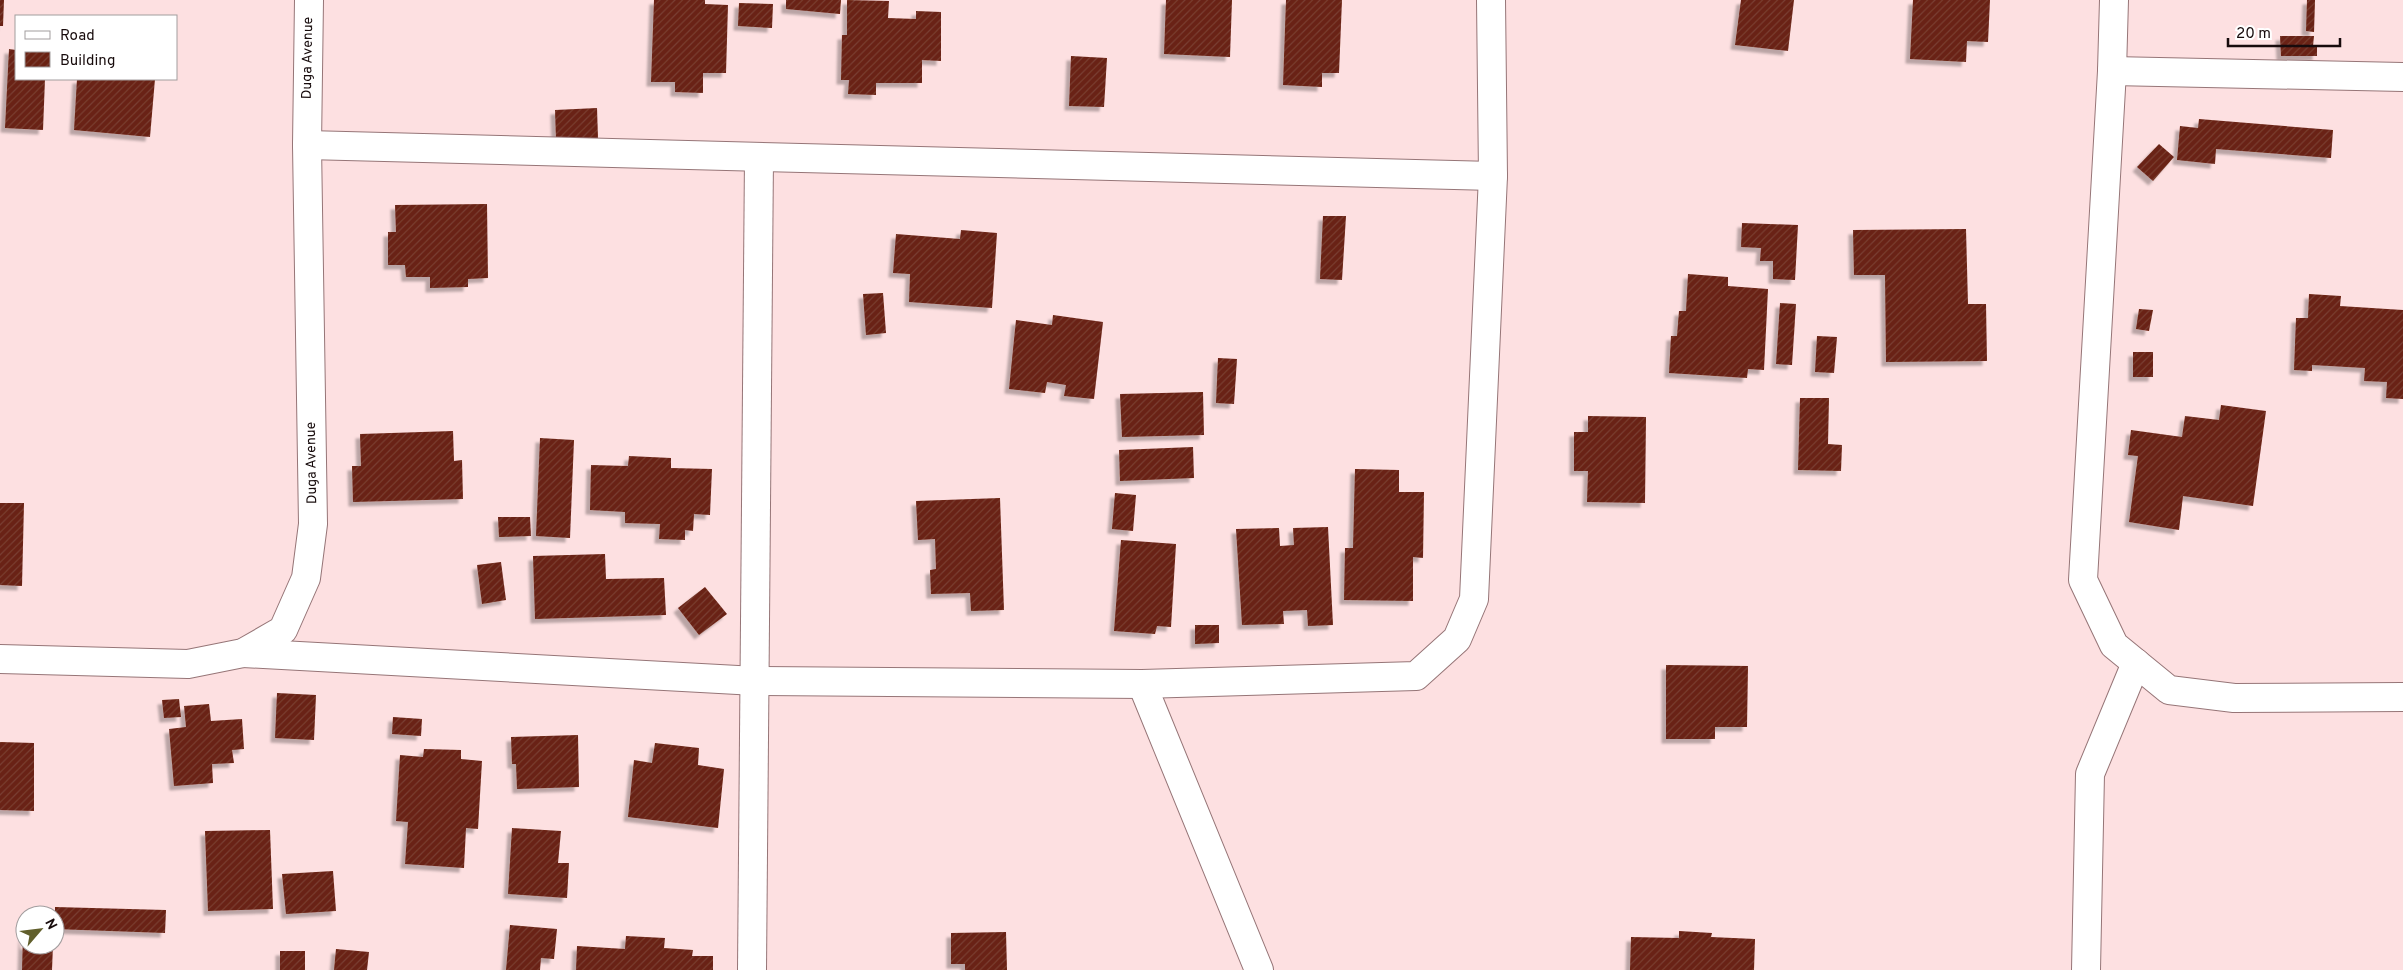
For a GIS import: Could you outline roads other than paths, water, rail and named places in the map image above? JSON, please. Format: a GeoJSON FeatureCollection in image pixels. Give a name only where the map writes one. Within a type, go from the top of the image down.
{"type":"FeatureCollection","features":[{"type":"Feature","properties":{"kind":"street","name":"Duga Avenue"},"geometry":{"type":"LineString","coordinates":[[0,659],[188,664],[244,653],[283,630],[306,578],[313,524],[307,145],[309,0]]}},
{"type":"Feature","properties":{"kind":"street"},"geometry":{"type":"LineString","coordinates":[[244,653],[756,681],[1142,684],[1416,676],[1457,640],[1474,599],[1493,176],[1491,0]]}},
{"type":"Feature","properties":{"kind":"street"},"geometry":{"type":"LineString","coordinates":[[2114,0],[2112,71],[2083,580],[2114,645],[2169,690],[2234,698],[2403,698]]}},
{"type":"Feature","properties":{"kind":"street"},"geometry":{"type":"LineString","coordinates":[[2112,71],[2403,77]]}},
{"type":"Feature","properties":{"kind":"street"},"geometry":{"type":"LineString","coordinates":[[307,145],[1493,176]]}},
{"type":"Feature","properties":{"kind":"street"},"geometry":{"type":"LineString","coordinates":[[752,970],[756,681],[759,157]]}},
{"type":"Feature","properties":{"kind":"street"},"geometry":{"type":"LineString","coordinates":[[2086,970],[2090,774],[2136,663]]}},
{"type":"Feature","properties":{"kind":"street"},"geometry":{"type":"LineString","coordinates":[[1142,684],[1259,970]]}}]}
